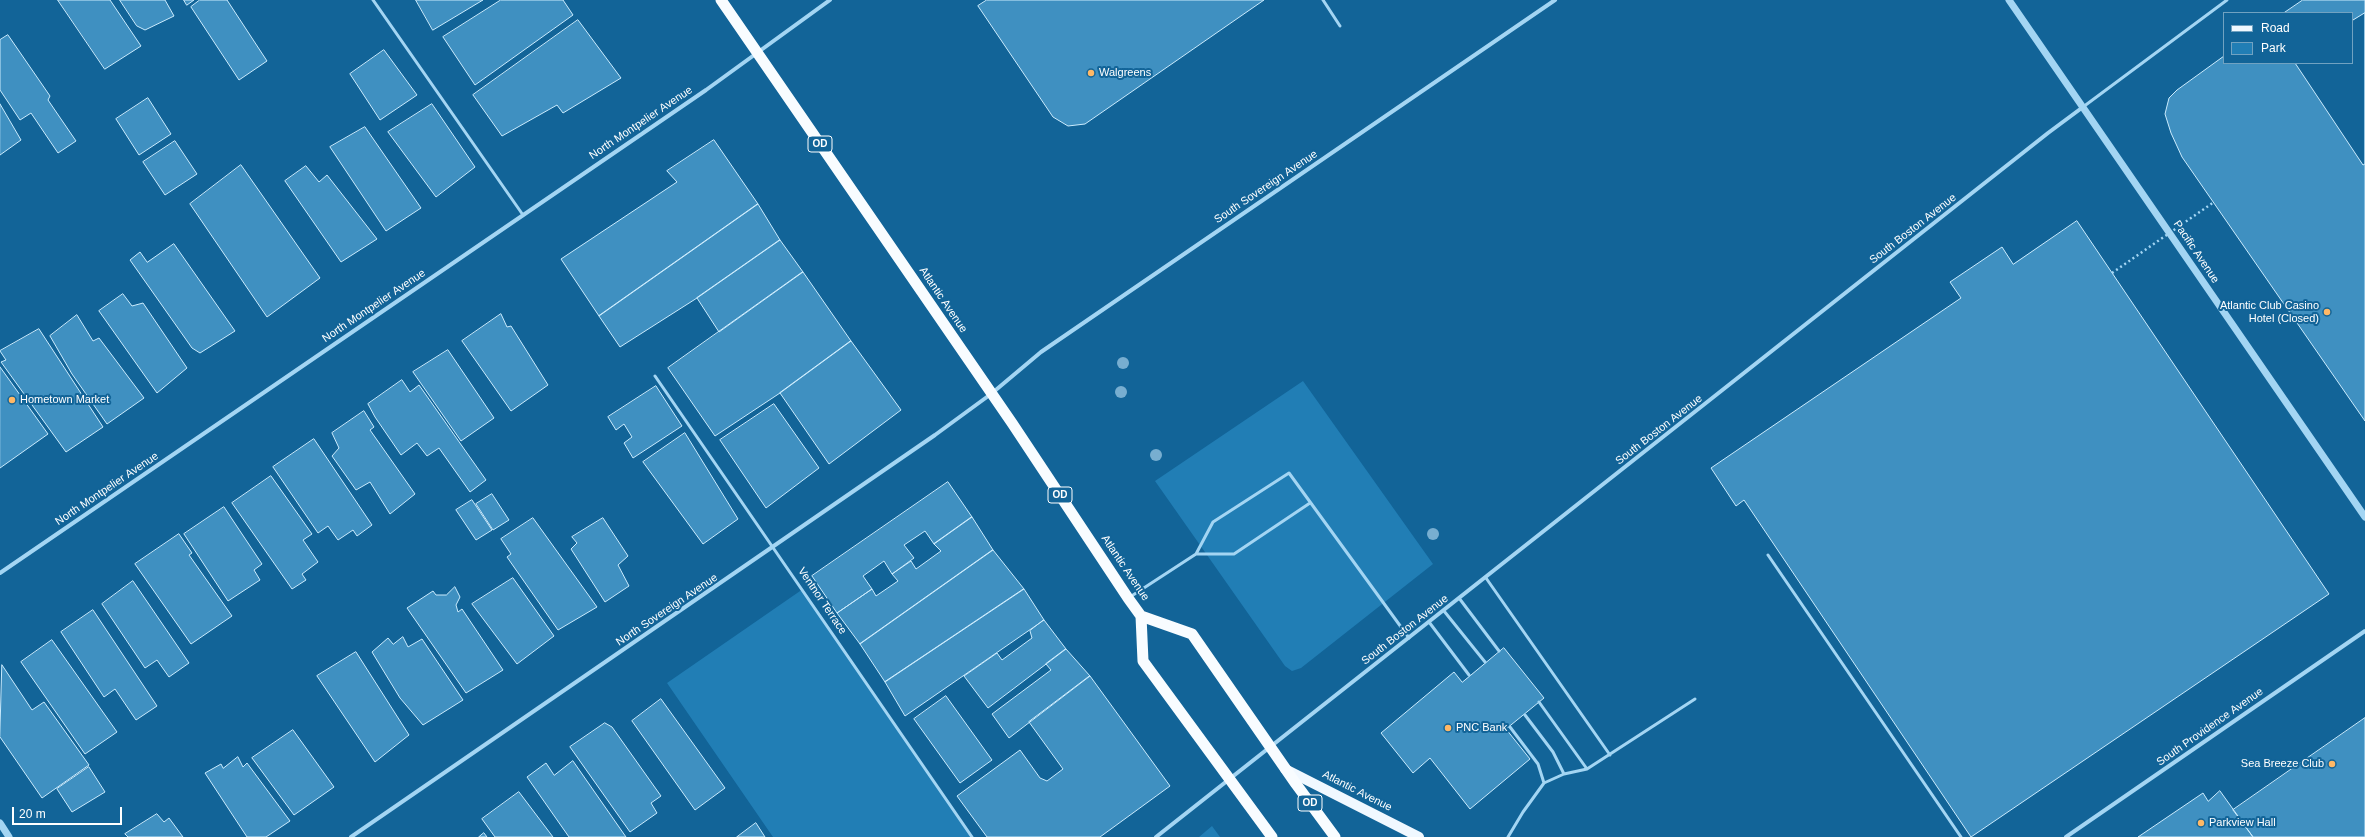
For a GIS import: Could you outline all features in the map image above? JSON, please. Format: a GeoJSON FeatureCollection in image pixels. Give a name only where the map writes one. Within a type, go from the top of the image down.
{"type":"FeatureCollection","features":[{"type":"Feature","properties":{"kind":"highway","name":"Atlantic Avenue"},"geometry":{"type":"LineString","coordinates":[[721,0],[991,394],[1128,598],[1142,616],[1192,634],[1285,769]]}},
{"type":"Feature","properties":{"kind":"highway","name":"Atlantic Avenue"},"geometry":{"type":"LineString","coordinates":[[1142,616],[1143,661],[1228,780],[1272,837]]}},
{"type":"Feature","properties":{"kind":"highway","name":"OD"},"geometry":{"type":"LineString","coordinates":[[1285,769],[1335,837]]}},
{"type":"Feature","properties":{"kind":"main road","name":"Atlantic Avenue"},"geometry":{"type":"LineString","coordinates":[[1285,769],[1419,837]]}},
{"type":"Feature","properties":{"kind":"street","name":"North Montpelier Avenue"},"geometry":{"type":"LineString","coordinates":[[0,573],[523,215],[757,53],[830,0]]}},
{"type":"Feature","properties":{"kind":"street","name":"South Sovereign Avenue"},"geometry":{"type":"LineString","coordinates":[[991,394],[1041,352],[1555,0]]}},
{"type":"Feature","properties":{"kind":"street","name":"Pacific Avenue"},"geometry":{"type":"LineString","coordinates":[[2009,0],[2365,517]]}},
{"type":"Feature","properties":{"kind":"street","name":"South Boston Avenue"},"geometry":{"type":"LineString","coordinates":[[1156,837],[2048,133],[2084,108]]}},
{"type":"Feature","properties":{"kind":"street","name":"North Sovereign Avenue"},"geometry":{"type":"LineString","coordinates":[[352,837],[774,547],[991,394]]}},
{"type":"Feature","properties":{"kind":"street","name":"South Providence Avenue"},"geometry":{"type":"LineString","coordinates":[[2066,837],[2365,631]]}},
{"type":"Feature","properties":{"kind":"street"},"geometry":{"type":"LineString","coordinates":[[0,823],[9,837]]}},
{"type":"Feature","properties":{"kind":"lane"},"geometry":{"type":"LineString","coordinates":[[373,0],[523,215]]}},
{"type":"Feature","properties":{"kind":"lane"},"geometry":{"type":"LineString","coordinates":[[1323,0],[1340,26]]}},
{"type":"Feature","properties":{"kind":"lane"},"geometry":{"type":"LineString","coordinates":[[2084,108],[2228,0]]}},
{"type":"Feature","properties":{"kind":"lane","name":"Ventnor Terrace"},"geometry":{"type":"LineString","coordinates":[[655,376],[972,837]]}},
{"type":"Feature","properties":{"kind":"lane"},"geometry":{"type":"LineString","coordinates":[[1128,598],[1196,554],[1213,522],[1289,473],[1409,638]]}},
{"type":"Feature","properties":{"kind":"lane"},"geometry":{"type":"LineString","coordinates":[[1196,554],[1234,554],[1310,503]]}},
{"type":"Feature","properties":{"kind":"lane"},"geometry":{"type":"LineString","coordinates":[[1768,555],[1961,837]]}},
{"type":"Feature","properties":{"kind":"lane"},"geometry":{"type":"LineString","coordinates":[[1486,578],[1610,755]]}},
{"type":"Feature","properties":{"kind":"lane"},"geometry":{"type":"LineString","coordinates":[[1459,598],[1499,651]]}},
{"type":"Feature","properties":{"kind":"lane"},"geometry":{"type":"LineString","coordinates":[[1444,611],[1485,662]]}},
{"type":"Feature","properties":{"kind":"lane"},"geometry":{"type":"LineString","coordinates":[[1429,622],[1469,675]]}},
{"type":"Feature","properties":{"kind":"lane"},"geometry":{"type":"LineString","coordinates":[[1508,837],[1523,812],[1544,783],[1564,774],[1587,769],[1695,699]]}},
{"type":"Feature","properties":{"kind":"lane"},"geometry":{"type":"LineString","coordinates":[[1539,702],[1587,769]]}},
{"type":"Feature","properties":{"kind":"lane"},"geometry":{"type":"LineString","coordinates":[[1525,715],[1553,752],[1564,774]]}},
{"type":"Feature","properties":{"kind":"lane"},"geometry":{"type":"LineString","coordinates":[[1510,727],[1538,764],[1544,783]]}},
{"type":"Feature","properties":{"kind":"path"},"geometry":{"type":"LineString","coordinates":[[2112,273],[2214,202]]}},
{"type":"Feature","properties":{"kind":"green space"},"geometry":{"type":"Polygon","coordinates":[[[1303,381],[1433,564],[1301,668],[1292,671],[1285,666],[1155,481],[1303,381]]]}},
{"type":"Feature","properties":{"kind":"green space"},"geometry":{"type":"Polygon","coordinates":[[[803,589],[972,837],[773,837],[667,683],[803,589]]]}},
{"type":"Feature","properties":{"kind":"green space"},"geometry":{"type":"Polygon","coordinates":[[[1212,826],[1220,837],[1199,837],[1212,826]]]}},
{"type":"Feature","properties":{"kind":"building"},"geometry":{"type":"Polygon","coordinates":[[[58,0],[110,0],[141,46],[105,69],[58,0]]]}},
{"type":"Feature","properties":{"kind":"building"},"geometry":{"type":"Polygon","coordinates":[[[120,0],[165,0],[174,16],[145,30],[137,26],[120,0]]]}},
{"type":"Feature","properties":{"kind":"building"},"geometry":{"type":"Polygon","coordinates":[[[184,0],[194,0],[187,5],[184,0]]]}},
{"type":"Feature","properties":{"kind":"building"},"geometry":{"type":"Polygon","coordinates":[[[200,0],[227,0],[267,61],[239,80],[191,7],[200,0]]]}},
{"type":"Feature","properties":{"kind":"building"},"geometry":{"type":"Polygon","coordinates":[[[416,0],[483,0],[433,30],[416,0]]]}},
{"type":"Feature","properties":{"kind":"building"},"geometry":{"type":"Polygon","coordinates":[[[501,0],[563,0],[573,15],[475,85],[443,37],[501,0]]]}},
{"type":"Feature","properties":{"kind":"building","name":"Walgreens"},"geometry":{"type":"Polygon","coordinates":[[[987,0],[1264,0],[1085,124],[1068,126],[1053,117],[978,6],[987,0]]]}},
{"type":"Feature","properties":{"kind":"building","name":"Atlantic Club Casino Hotel (Closed)"},"geometry":{"type":"Polygon","coordinates":[[[2303,0],[2365,0],[2365,421],[2182,157],[2171,133],[2165,114],[2169,98],[2177,90],[2223,57],[2223,64],[2353,64],[2353,12],[2285,12],[2303,0]]]}},
{"type":"Feature","properties":{"kind":"building"},"geometry":{"type":"Polygon","coordinates":[[[2365,13],[2365,164],[2363,165],[2296,64],[2353,64],[2353,20],[2365,13]]]}},
{"type":"Feature","properties":{"kind":"building"},"geometry":{"type":"Polygon","coordinates":[[[578,20],[621,78],[563,113],[557,105],[502,136],[473,95],[578,20]]]}},
{"type":"Feature","properties":{"kind":"building"},"geometry":{"type":"Polygon","coordinates":[[[8,35],[50,96],[48,100],[76,141],[58,153],[31,113],[20,120],[0,90],[0,40],[8,35]]]}},
{"type":"Feature","properties":{"kind":"building"},"geometry":{"type":"Polygon","coordinates":[[[384,50],[417,95],[380,120],[350,74],[384,50]]]}},
{"type":"Feature","properties":{"kind":"building"},"geometry":{"type":"Polygon","coordinates":[[[148,98],[171,134],[139,155],[116,119],[148,98]]]}},
{"type":"Feature","properties":{"kind":"building"},"geometry":{"type":"Polygon","coordinates":[[[0,104],[21,140],[0,155],[0,104]]]}},
{"type":"Feature","properties":{"kind":"building"},"geometry":{"type":"Polygon","coordinates":[[[432,104],[475,167],[436,197],[388,132],[432,104]]]}},
{"type":"Feature","properties":{"kind":"building"},"geometry":{"type":"Polygon","coordinates":[[[365,127],[421,208],[386,231],[330,147],[365,127]]]}},
{"type":"Feature","properties":{"kind":"building"},"geometry":{"type":"Polygon","coordinates":[[[714,140],[758,204],[599,316],[561,259],[677,182],[667,171],[714,140]]]}},
{"type":"Feature","properties":{"kind":"building"},"geometry":{"type":"Polygon","coordinates":[[[175,141],[197,174],[165,195],[143,162],[175,141]]]}},
{"type":"Feature","properties":{"kind":"building"},"geometry":{"type":"Polygon","coordinates":[[[241,165],[320,278],[267,317],[190,204],[241,165]]]}},
{"type":"Feature","properties":{"kind":"building"},"geometry":{"type":"Polygon","coordinates":[[[306,166],[319,182],[327,175],[377,239],[341,262],[285,181],[306,166]]]}},
{"type":"Feature","properties":{"kind":"building"},"geometry":{"type":"Polygon","coordinates":[[[758,204],[780,240],[697,298],[620,347],[599,316],[758,204]]]}},
{"type":"Feature","properties":{"kind":"building"},"geometry":{"type":"Polygon","coordinates":[[[2077,221],[2329,594],[1971,837],[1744,500],[1736,506],[1711,468],[1961,298],[1950,282],[2002,247],[2013,264],[2077,221]]]}},
{"type":"Feature","properties":{"kind":"building"},"geometry":{"type":"Polygon","coordinates":[[[780,240],[803,272],[719,332],[697,298],[780,240]]]}},
{"type":"Feature","properties":{"kind":"building"},"geometry":{"type":"Polygon","coordinates":[[[174,244],[235,331],[200,353],[192,348],[130,260],[140,252],[147,262],[174,244]]]}},
{"type":"Feature","properties":{"kind":"building"},"geometry":{"type":"Polygon","coordinates":[[[803,272],[851,341],[780,393],[715,436],[668,368],[803,272]]]}},
{"type":"Feature","properties":{"kind":"building"},"geometry":{"type":"Polygon","coordinates":[[[123,294],[132,306],[143,303],[187,368],[157,393],[99,311],[123,294]]]}},
{"type":"Feature","properties":{"kind":"building"},"geometry":{"type":"Polygon","coordinates":[[[501,314],[507,327],[511,326],[548,385],[511,411],[462,341],[501,314]]]}},
{"type":"Feature","properties":{"kind":"building"},"geometry":{"type":"Polygon","coordinates":[[[77,315],[93,341],[99,338],[144,398],[107,424],[72,374],[50,336],[77,315]]]}},
{"type":"Feature","properties":{"kind":"building"},"geometry":{"type":"Polygon","coordinates":[[[39,329],[103,427],[66,452],[1,362],[6,360],[0,351],[39,329]]]}},
{"type":"Feature","properties":{"kind":"building"},"geometry":{"type":"Polygon","coordinates":[[[851,341],[901,410],[829,464],[780,393],[851,341]]]}},
{"type":"Feature","properties":{"kind":"building"},"geometry":{"type":"Polygon","coordinates":[[[448,350],[494,418],[461,441],[413,372],[448,350]]]}},
{"type":"Feature","properties":{"kind":"building","name":"Hometown Market"},"geometry":{"type":"Polygon","coordinates":[[[0,367],[48,434],[0,468],[0,367]]]}},
{"type":"Feature","properties":{"kind":"building"},"geometry":{"type":"Polygon","coordinates":[[[402,380],[410,392],[419,385],[486,480],[470,492],[439,448],[427,456],[417,443],[401,455],[375,417],[368,404],[402,380]]]}},
{"type":"Feature","properties":{"kind":"building"},"geometry":{"type":"Polygon","coordinates":[[[656,386],[682,426],[633,458],[624,443],[632,437],[624,424],[616,430],[608,417],[656,386]]]}},
{"type":"Feature","properties":{"kind":"building"},"geometry":{"type":"Polygon","coordinates":[[[774,404],[819,468],[766,508],[720,440],[774,404]]]}},
{"type":"Feature","properties":{"kind":"building"},"geometry":{"type":"Polygon","coordinates":[[[364,411],[374,427],[370,430],[415,494],[390,514],[370,482],[356,490],[332,456],[339,448],[332,433],[364,411]]]}},
{"type":"Feature","properties":{"kind":"building"},"geometry":{"type":"Polygon","coordinates":[[[685,433],[738,519],[703,544],[643,462],[685,433]]]}},
{"type":"Feature","properties":{"kind":"building"},"geometry":{"type":"Polygon","coordinates":[[[314,439],[372,525],[357,536],[353,530],[338,540],[328,526],[318,533],[273,467],[314,439]]]}},
{"type":"Feature","properties":{"kind":"building"},"geometry":{"type":"Polygon","coordinates":[[[271,476],[312,534],[303,540],[318,562],[302,574],[306,580],[292,589],[232,503],[271,476]]]}},
{"type":"Feature","properties":{"kind":"building"},"geometry":{"type":"Polygon","coordinates":[[[948,482],[972,517],[934,544],[925,531],[904,545],[914,558],[892,574],[884,561],[863,576],[872,589],[837,613],[812,576],[948,482]]]}},
{"type":"Feature","properties":{"kind":"building"},"geometry":{"type":"Polygon","coordinates":[[[492,494],[509,520],[493,530],[476,504],[492,494]]]}},
{"type":"Feature","properties":{"kind":"building"},"geometry":{"type":"Polygon","coordinates":[[[472,500],[492,530],[476,540],[456,510],[472,500]]]}},
{"type":"Feature","properties":{"kind":"building"},"geometry":{"type":"Polygon","coordinates":[[[224,507],[262,564],[254,570],[260,580],[228,601],[184,534],[224,507]]]}},
{"type":"Feature","properties":{"kind":"building"},"geometry":{"type":"Polygon","coordinates":[[[972,517],[993,550],[860,644],[837,613],[872,589],[876,596],[898,581],[892,574],[911,561],[916,569],[941,551],[934,544],[972,517]]]}},
{"type":"Feature","properties":{"kind":"building"},"geometry":{"type":"Polygon","coordinates":[[[533,518],[597,607],[558,630],[507,557],[511,554],[501,539],[533,518]]]}},
{"type":"Feature","properties":{"kind":"building"},"geometry":{"type":"Polygon","coordinates":[[[603,518],[628,556],[618,565],[629,586],[605,602],[571,549],[577,543],[572,537],[603,518]]]}},
{"type":"Feature","properties":{"kind":"building"},"geometry":{"type":"Polygon","coordinates":[[[179,534],[192,553],[189,555],[232,616],[191,644],[135,564],[179,534]]]}},
{"type":"Feature","properties":{"kind":"building"},"geometry":{"type":"Polygon","coordinates":[[[993,550],[1024,589],[885,682],[860,644],[993,550]]]}},
{"type":"Feature","properties":{"kind":"building"},"geometry":{"type":"Polygon","coordinates":[[[513,578],[554,636],[517,664],[472,604],[513,578]]]}},
{"type":"Feature","properties":{"kind":"building"},"geometry":{"type":"Polygon","coordinates":[[[133,581],[189,663],[169,677],[157,660],[145,668],[102,604],[133,581]]]}},
{"type":"Feature","properties":{"kind":"building"},"geometry":{"type":"Polygon","coordinates":[[[455,587],[460,597],[456,605],[458,612],[462,609],[503,670],[466,693],[407,608],[433,591],[436,595],[446,595],[455,587]]]}},
{"type":"Feature","properties":{"kind":"building"},"geometry":{"type":"Polygon","coordinates":[[[1024,589],[1044,620],[905,716],[885,682],[1024,589]]]}},
{"type":"Feature","properties":{"kind":"building"},"geometry":{"type":"Polygon","coordinates":[[[93,610],[157,706],[136,720],[115,689],[104,697],[61,632],[93,610]]]}},
{"type":"Feature","properties":{"kind":"building"},"geometry":{"type":"Polygon","coordinates":[[[1044,620],[1066,649],[988,708],[964,676],[997,653],[1002,660],[1032,638],[1030,631],[1044,620]]]}},
{"type":"Feature","properties":{"kind":"building"},"geometry":{"type":"Polygon","coordinates":[[[403,637],[408,647],[422,639],[463,700],[423,725],[400,698],[372,652],[388,638],[393,644],[403,637]]]}},
{"type":"Feature","properties":{"kind":"building"},"geometry":{"type":"Polygon","coordinates":[[[52,640],[117,732],[85,754],[21,662],[52,640]]]}},
{"type":"Feature","properties":{"kind":"building","name":"PNC Bank"},"geometry":{"type":"Polygon","coordinates":[[[1504,648],[1544,698],[1506,729],[1530,759],[1470,809],[1430,758],[1413,773],[1381,733],[1454,672],[1462,682],[1504,648]]]}},
{"type":"Feature","properties":{"kind":"building"},"geometry":{"type":"Polygon","coordinates":[[[1066,649],[1090,676],[1009,738],[992,714],[1051,670],[1046,664],[1066,649]]]}},
{"type":"Feature","properties":{"kind":"building"},"geometry":{"type":"Polygon","coordinates":[[[356,652],[409,735],[375,762],[317,676],[356,652]]]}},
{"type":"Feature","properties":{"kind":"building"},"geometry":{"type":"Polygon","coordinates":[[[2,665],[32,710],[44,702],[89,765],[42,798],[0,737],[2,665]]]}},
{"type":"Feature","properties":{"kind":"building"},"geometry":{"type":"Polygon","coordinates":[[[1090,676],[1170,786],[1100,837],[987,837],[957,796],[1020,750],[1040,778],[1047,781],[1063,769],[1029,722],[1090,676]]]}},
{"type":"Feature","properties":{"kind":"building"},"geometry":{"type":"Polygon","coordinates":[[[946,696],[992,760],[960,783],[914,719],[946,696]]]}},
{"type":"Feature","properties":{"kind":"building"},"geometry":{"type":"Polygon","coordinates":[[[661,699],[725,788],[695,810],[632,721],[661,699]]]}},
{"type":"Feature","properties":{"kind":"building","name":"Sea Breeze Club"},"geometry":{"type":"Polygon","coordinates":[[[2365,718],[2365,837],[2253,837],[2233,810],[2365,718]]]}},
{"type":"Feature","properties":{"kind":"building"},"geometry":{"type":"Polygon","coordinates":[[[605,723],[612,727],[661,796],[651,803],[657,813],[630,832],[570,747],[605,723]]]}},
{"type":"Feature","properties":{"kind":"building"},"geometry":{"type":"Polygon","coordinates":[[[293,730],[334,787],[294,815],[252,758],[293,730]]]}},
{"type":"Feature","properties":{"kind":"building"},"geometry":{"type":"Polygon","coordinates":[[[238,757],[243,767],[247,763],[290,821],[266,837],[247,837],[205,773],[221,764],[223,768],[238,757]]]}},
{"type":"Feature","properties":{"kind":"building"},"geometry":{"type":"Polygon","coordinates":[[[573,761],[626,837],[569,837],[527,777],[546,763],[554,775],[573,761]]]}},
{"type":"Feature","properties":{"kind":"building"},"geometry":{"type":"Polygon","coordinates":[[[89,767],[105,792],[72,812],[57,789],[89,767]]]}},
{"type":"Feature","properties":{"kind":"building","name":"Parkview Hall"},"geometry":{"type":"Polygon","coordinates":[[[2220,791],[2253,837],[2138,837],[2203,793],[2208,801],[2220,791]]]}},
{"type":"Feature","properties":{"kind":"building"},"geometry":{"type":"Polygon","coordinates":[[[519,792],[553,837],[495,837],[482,819],[519,792]]]}},
{"type":"Feature","properties":{"kind":"building"},"geometry":{"type":"Polygon","coordinates":[[[157,814],[164,822],[169,818],[183,837],[128,837],[125,834],[157,814]]]}},
{"type":"Feature","properties":{"kind":"building"},"geometry":{"type":"Polygon","coordinates":[[[756,823],[765,837],[737,837],[756,823]]]}},
{"type":"Feature","properties":{"kind":"building"},"geometry":{"type":"Polygon","coordinates":[[[484,833],[487,837],[479,837],[484,833]]]}},
{"type":"Feature","properties":{"kind":"place","name":"Walgreens"},"geometry":{"type":"Point","coordinates":[1091,73]}},
{"type":"Feature","properties":{"kind":"place","name":"Atlantic Club Casino Hotel (Closed)"},"geometry":{"type":"Point","coordinates":[2327,312]}},
{"type":"Feature","properties":{"kind":"place","name":"Hometown Market"},"geometry":{"type":"Point","coordinates":[12,400]}},
{"type":"Feature","properties":{"kind":"place","name":"PNC Bank"},"geometry":{"type":"Point","coordinates":[1448,728]}},
{"type":"Feature","properties":{"kind":"place","name":"Sea Breeze Club"},"geometry":{"type":"Point","coordinates":[2332,764]}},
{"type":"Feature","properties":{"kind":"place","name":"Parkview Hall"},"geometry":{"type":"Point","coordinates":[2201,823]}}]}
